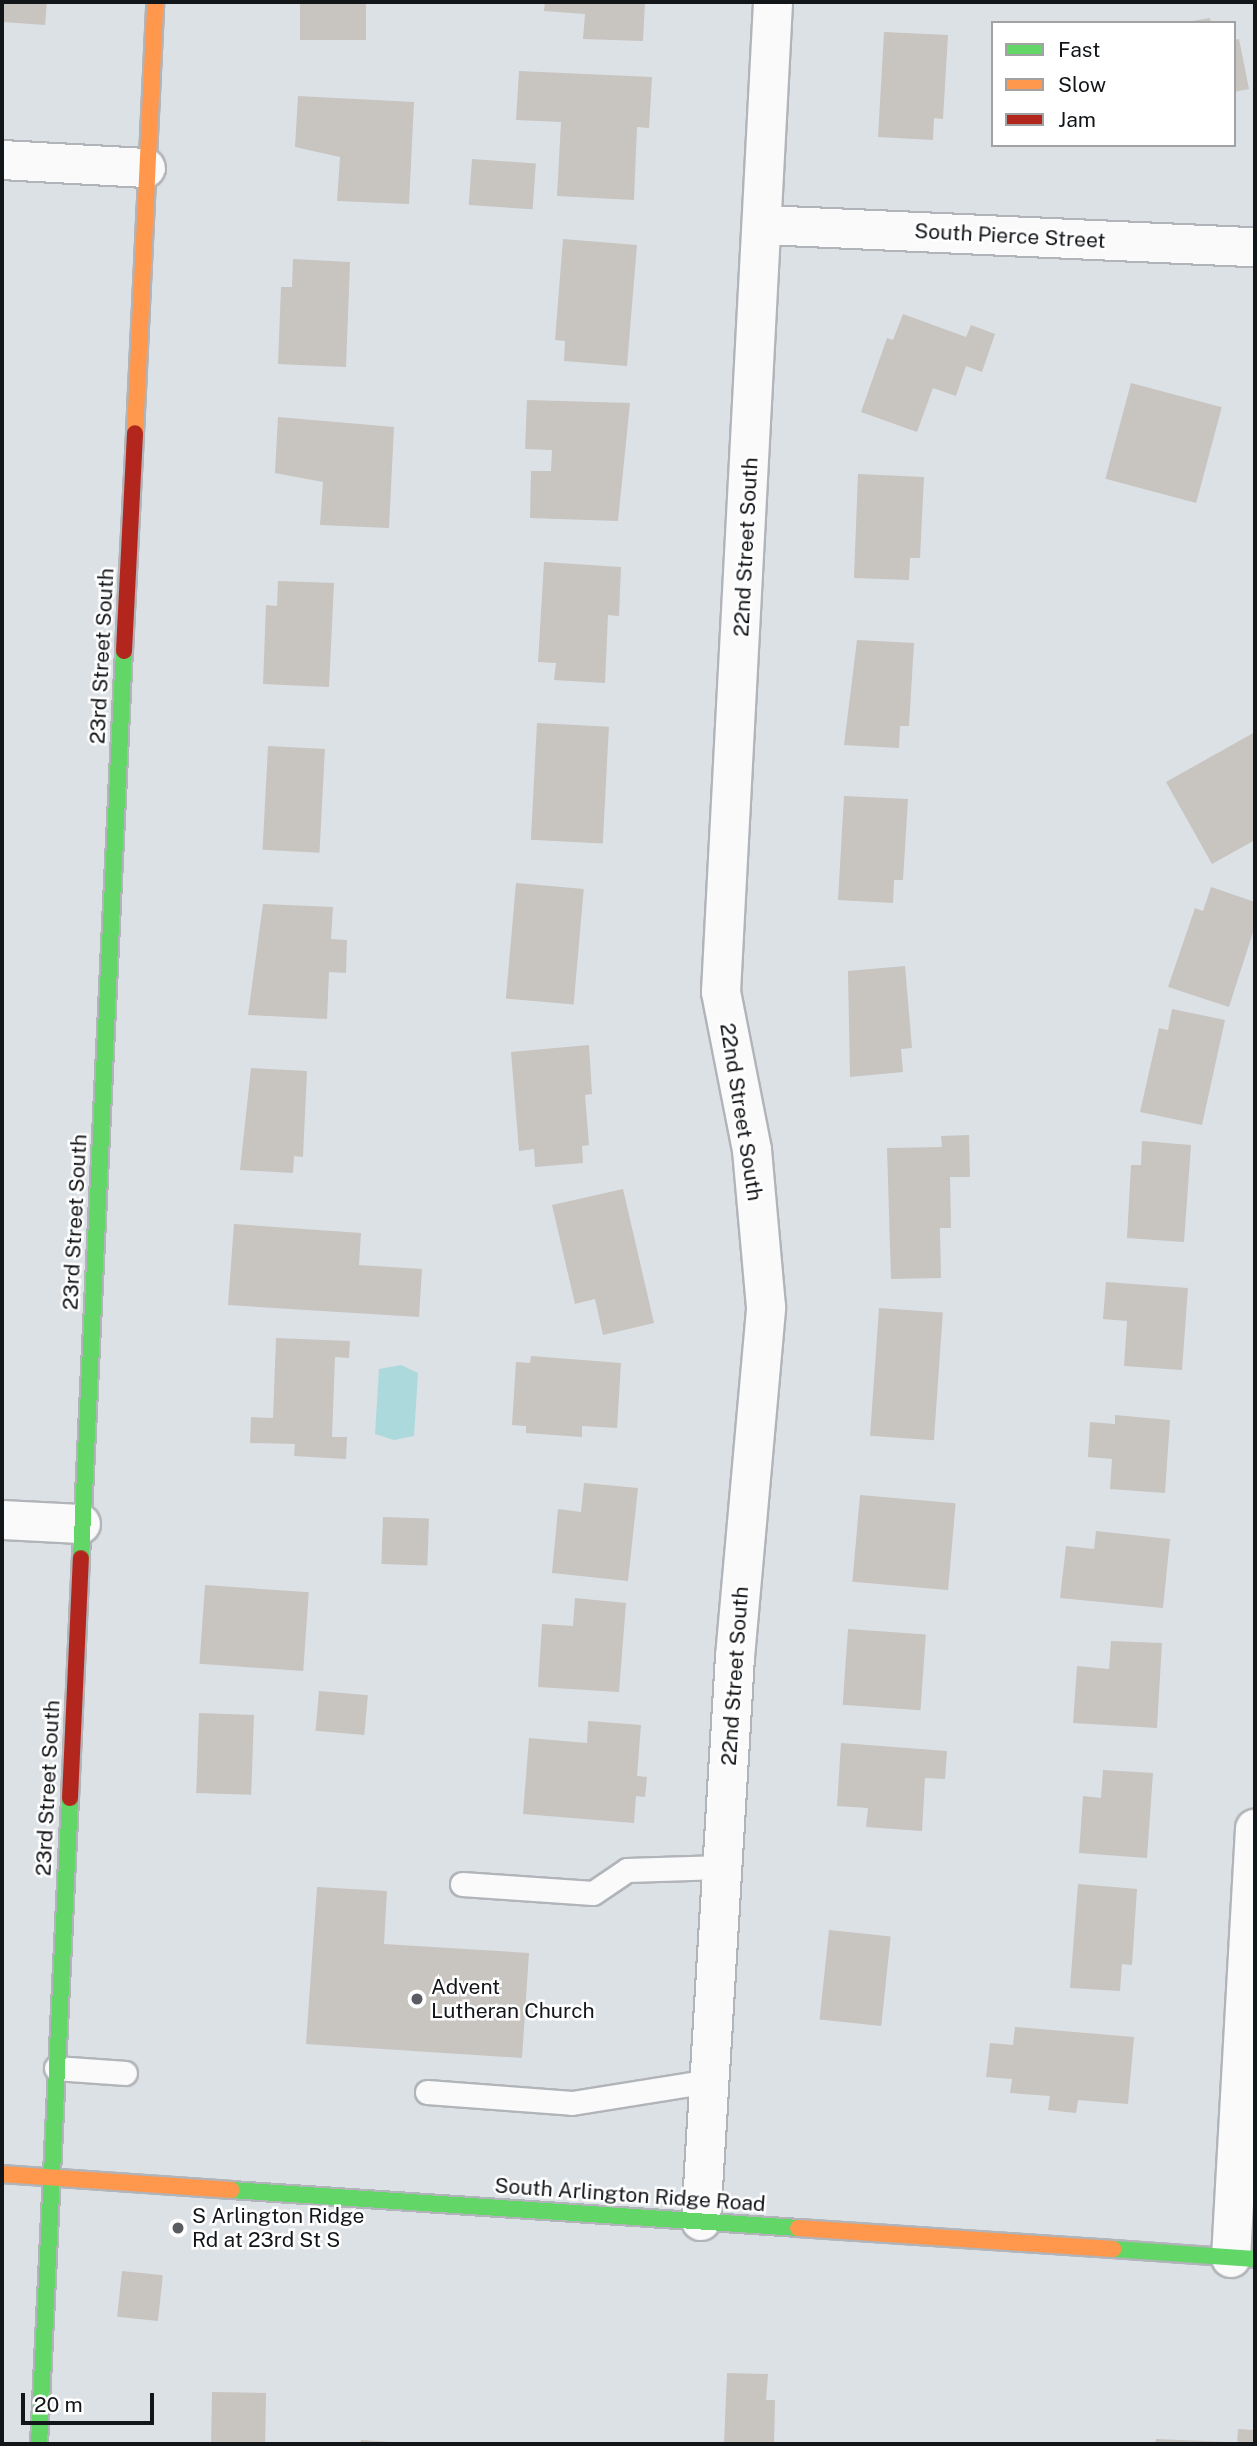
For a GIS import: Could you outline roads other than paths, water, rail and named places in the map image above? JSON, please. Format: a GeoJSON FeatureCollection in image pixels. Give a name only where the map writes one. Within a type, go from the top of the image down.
{"type":"FeatureCollection","features":[{"type":"Feature","properties":{"kind":"street","name":"23rd Street South"},"geometry":{"type":"LineString","coordinates":[[40,2444],[81,1524],[155,2]]}},
{"type":"Feature","properties":{"kind":"street","name":"22nd Street South"},"geometry":{"type":"LineString","coordinates":[[701,2221],[722,1867],[766,1307],[752,1150],[721,992],[764,225],[773,2]]}},
{"type":"Feature","properties":{"kind":"street"},"geometry":{"type":"LineString","coordinates":[[2,160],[146,168]]}},
{"type":"Feature","properties":{"kind":"street","name":"South Pierce Street"},"geometry":{"type":"LineString","coordinates":[[764,225],[1255,247]]}},
{"type":"Feature","properties":{"kind":"street"},"geometry":{"type":"LineString","coordinates":[[2,1520],[81,1524]]}},
{"type":"Feature","properties":{"kind":"street"},"geometry":{"type":"LineString","coordinates":[[1243,2258],[1255,1829]]}},
{"type":"Feature","properties":{"kind":"street","name":"South Arlington Ridge Road"},"geometry":{"type":"LineString","coordinates":[[2,2174],[1243,2258]]}},
{"type":"Feature","properties":{"kind":"lane"},"geometry":{"type":"LineString","coordinates":[[463,1884],[593,1893],[627,1870],[722,1867]]}},
{"type":"Feature","properties":{"kind":"lane"},"geometry":{"type":"LineString","coordinates":[[56,2068],[125,2073]]}},
{"type":"Feature","properties":{"kind":"lane"},"geometry":{"type":"LineString","coordinates":[[427,2092],[572,2103],[709,2081]]}},
{"type":"Feature","properties":{"kind":"water"},"geometry":{"type":"Polygon","coordinates":[[[401,1365],[418,1373],[414,1436],[394,1440],[375,1434],[379,1369],[401,1365]]]}},
{"type":"Feature","properties":{"kind":"place","name":"Advent Lutheran Church"},"geometry":{"type":"Point","coordinates":[417,1999]}},
{"type":"Feature","properties":{"kind":"place","name":"S Arlington Ridge Rd at 23rd St S"},"geometry":{"type":"Point","coordinates":[178,2228]}}]}
